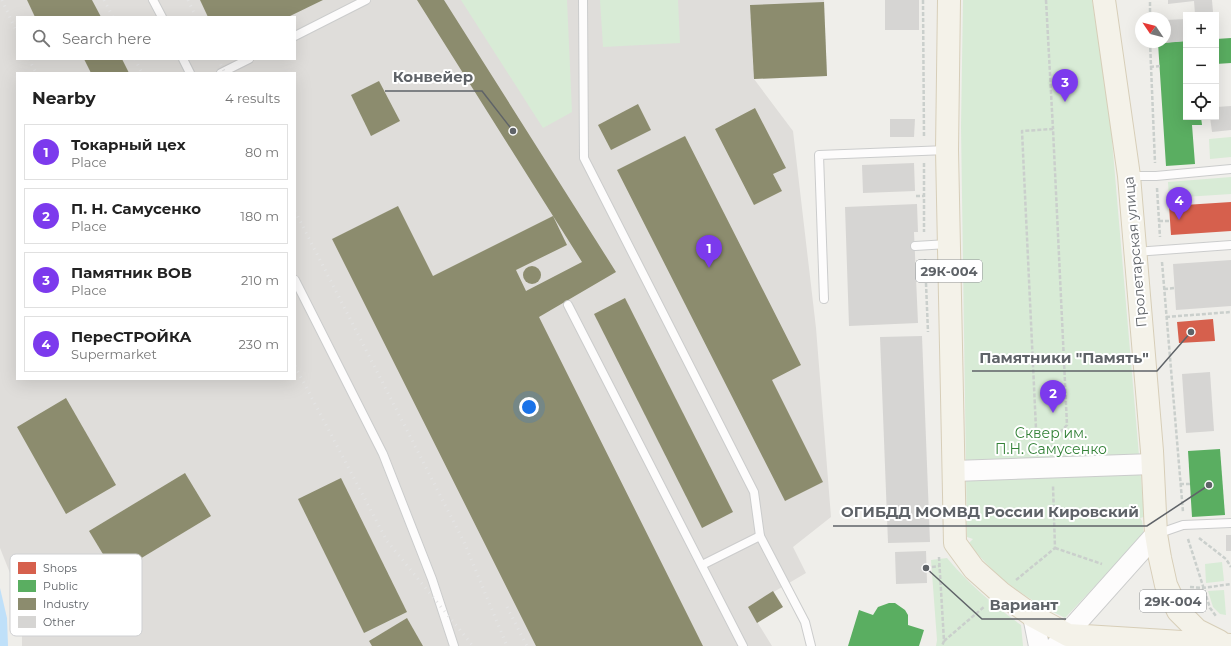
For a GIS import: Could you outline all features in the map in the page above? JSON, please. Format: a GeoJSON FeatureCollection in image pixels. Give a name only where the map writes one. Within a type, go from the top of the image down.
{"type":"FeatureCollection","features":[{"type":"Feature","properties":{"kind":"main road","name":"29К-004"},"geometry":{"type":"LineString","coordinates":[[949,0],[947,150],[954,472],[947,548],[974,569],[1000,593],[1033,616],[1062,640],[1228,644]]}},
{"type":"Feature","properties":{"kind":"main road","name":"Пролетарская улица"},"geometry":{"type":"LineString","coordinates":[[1104,0],[1129,176],[1152,464],[1156,534],[1166,585],[1178,611],[1197,630],[1228,644]]}},
{"type":"Feature","properties":{"kind":"street"},"geometry":{"type":"LineString","coordinates":[[954,472],[1152,464]]}},
{"type":"Feature","properties":{"kind":"street"},"geometry":{"type":"LineString","coordinates":[[1062,640],[1156,534]]}},
{"type":"Feature","properties":{"kind":"street"},"geometry":{"type":"LineString","coordinates":[[1033,616],[1039,646]]}},
{"type":"Feature","properties":{"kind":"lane"},"geometry":{"type":"LineString","coordinates":[[153,0],[161,16]]}},
{"type":"Feature","properties":{"kind":"lane"},"geometry":{"type":"LineString","coordinates":[[296,35],[366,0]]}},
{"type":"Feature","properties":{"kind":"lane"},"geometry":{"type":"LineString","coordinates":[[583,0],[584,158],[754,492],[760,536],[805,622],[811,646]]}},
{"type":"Feature","properties":{"kind":"lane"},"geometry":{"type":"LineString","coordinates":[[184,60],[190,72]]}},
{"type":"Feature","properties":{"kind":"lane"},"geometry":{"type":"LineString","coordinates":[[223,72],[246,60]]}},
{"type":"Feature","properties":{"kind":"lane"},"geometry":{"type":"LineString","coordinates":[[824,299],[819,156],[947,150]]}},
{"type":"Feature","properties":{"kind":"lane"},"geometry":{"type":"LineString","coordinates":[[1129,176],[1156,176],[1231,169]]}},
{"type":"Feature","properties":{"kind":"lane"},"geometry":{"type":"LineString","coordinates":[[915,246],[948,244]]}},
{"type":"Feature","properties":{"kind":"lane"},"geometry":{"type":"LineString","coordinates":[[1135,252],[1231,245]]}},
{"type":"Feature","properties":{"kind":"lane"},"geometry":{"type":"LineString","coordinates":[[296,282],[383,454],[432,579],[454,646]]}},
{"type":"Feature","properties":{"kind":"lane"},"geometry":{"type":"LineString","coordinates":[[568,305],[743,646]]}},
{"type":"Feature","properties":{"kind":"lane"},"geometry":{"type":"LineString","coordinates":[[1156,534],[1183,525],[1231,523]]}},
{"type":"Feature","properties":{"kind":"lane"},"geometry":{"type":"LineString","coordinates":[[702,565],[760,536]]}},
{"type":"Feature","properties":{"kind":"path"},"geometry":{"type":"LineString","coordinates":[[1046,0],[1067,424],[1052,441],[1052,456]]}},
{"type":"Feature","properties":{"kind":"path"},"geometry":{"type":"LineString","coordinates":[[1150,0],[1150,12]]}},
{"type":"Feature","properties":{"kind":"path"},"geometry":{"type":"LineString","coordinates":[[1150,48],[1161,250],[1183,525],[1210,608],[1217,617]]}},
{"type":"Feature","properties":{"kind":"path"},"geometry":{"type":"LineString","coordinates":[[1150,67],[1160,66]]}},
{"type":"Feature","properties":{"kind":"path"},"geometry":{"type":"LineString","coordinates":[[1052,441],[1036,429],[1022,131],[1053,129]]}},
{"type":"Feature","properties":{"kind":"path"},"geometry":{"type":"LineString","coordinates":[[916,196],[924,196]]}},
{"type":"Feature","properties":{"kind":"path"},"geometry":{"type":"LineString","coordinates":[[1159,221],[1169,220]]}},
{"type":"Feature","properties":{"kind":"path"},"geometry":{"type":"LineString","coordinates":[[1164,289],[1175,288]]}},
{"type":"Feature","properties":{"kind":"path"},"geometry":{"type":"LineString","coordinates":[[1166,317],[1231,312]]}},
{"type":"Feature","properties":{"kind":"path"},"geometry":{"type":"LineString","coordinates":[[944,641],[1055,548],[1053,479]]}},
{"type":"Feature","properties":{"kind":"path"},"geometry":{"type":"LineString","coordinates":[[1180,484],[1190,484]]}},
{"type":"Feature","properties":{"kind":"path"},"geometry":{"type":"LineString","coordinates":[[1183,525],[1226,559],[1231,567]]}},
{"type":"Feature","properties":{"kind":"path"},"geometry":{"type":"LineString","coordinates":[[942,646],[944,641],[940,566],[947,548]]}},
{"type":"Feature","properties":{"kind":"path"},"geometry":{"type":"LineString","coordinates":[[926,568],[940,566]]}},
{"type":"Feature","properties":{"kind":"shaded area"},"geometry":{"type":"Polygon","coordinates":[[[0,0],[824,0],[827,76],[754,79],[793,131],[816,328],[831,517],[793,547],[806,573],[748,607],[772,646],[22,646],[22,636],[142,636],[142,554],[10,554],[10,573],[0,548],[0,0]]]}},
{"type":"Feature","properties":{"kind":"green space"},"geometry":{"type":"Polygon","coordinates":[[[461,0],[567,0],[572,112],[543,128],[461,0]]]}},
{"type":"Feature","properties":{"kind":"green space"},"geometry":{"type":"Polygon","coordinates":[[[600,0],[678,0],[680,43],[603,47],[600,0]]]}},
{"type":"Feature","properties":{"kind":"green space","name":"Сквер им. П.Н. Самусенко"},"geometry":{"type":"Polygon","coordinates":[[[963,0],[1092,0],[1109,105],[1144,514],[1144,517],[1140,518],[1142,521],[1144,534],[1065,618],[1024,595],[1001,577],[989,567],[969,543],[973,539],[967,537],[961,127],[963,0]]]}},
{"type":"Feature","properties":{"kind":"green space"},"geometry":{"type":"Polygon","coordinates":[[[1231,137],[1231,157],[1210,159],[1209,139],[1231,137]]]}},
{"type":"Feature","properties":{"kind":"green space"},"geometry":{"type":"Polygon","coordinates":[[[1231,177],[1231,194],[1169,198],[1168,182],[1231,177]]]}},
{"type":"Feature","properties":{"kind":"green space"},"geometry":{"type":"Polygon","coordinates":[[[947,558],[982,594],[1021,625],[1023,646],[936,646],[937,640],[931,560],[947,558]]]}},
{"type":"Feature","properties":{"kind":"green space"},"geometry":{"type":"Polygon","coordinates":[[[1222,562],[1224,581],[1206,583],[1205,564],[1222,562]]]}},
{"type":"Feature","properties":{"kind":"green space"},"geometry":{"type":"Polygon","coordinates":[[[1224,590],[1226,615],[1220,614],[1213,607],[1208,591],[1224,590]]]}},
{"type":"Feature","properties":{"kind":"water"},"geometry":{"type":"Polygon","coordinates":[[[0,588],[7,618],[8,646],[0,646],[0,588]]]}},
{"type":"Feature","properties":{"kind":"building: Shops"},"geometry":{"type":"Polygon","coordinates":[[[1231,202],[1231,231],[1171,235],[1169,206],[1231,202]]]}},
{"type":"Feature","properties":{"kind":"building: Shops"},"geometry":{"type":"Polygon","coordinates":[[[1213,319],[1215,341],[1179,343],[1177,322],[1213,319]]]}},
{"type":"Feature","properties":{"kind":"building: Public"},"geometry":{"type":"Polygon","coordinates":[[[1231,38],[1231,63],[1219,64],[1219,39],[1231,38]]]}},
{"type":"Feature","properties":{"kind":"building: Public"},"geometry":{"type":"Polygon","coordinates":[[[1183,41],[1183,120],[1201,120],[1202,125],[1192,125],[1195,164],[1166,166],[1158,48],[1171,48],[1171,42],[1183,41]]]}},
{"type":"Feature","properties":{"kind":"building: Public"},"geometry":{"type":"Polygon","coordinates":[[[1220,449],[1225,515],[1192,517],[1188,451],[1220,449]]]}},
{"type":"Feature","properties":{"kind":"building: Public"},"geometry":{"type":"Polygon","coordinates":[[[889,603],[895,603],[905,610],[908,615],[908,625],[924,630],[919,646],[848,646],[859,610],[873,615],[878,607],[889,603]]]}},
{"type":"Feature","properties":{"kind":"building: Industry"},"geometry":{"type":"Polygon","coordinates":[[[27,0],[92,0],[100,16],[35,16],[27,0]]]}},
{"type":"Feature","properties":{"kind":"building: Industry"},"geometry":{"type":"Polygon","coordinates":[[[200,0],[323,0],[290,16],[208,16],[200,0]]]}},
{"type":"Feature","properties":{"kind":"building: Industry"},"geometry":{"type":"Polygon","coordinates":[[[417,0],[444,0],[616,272],[539,317],[703,646],[536,646],[332,239],[398,206],[433,276],[553,216],[567,245],[516,270],[526,291],[582,262],[417,0]]]}},
{"type":"Feature","properties":{"kind":"building: Industry"},"geometry":{"type":"Polygon","coordinates":[[[824,2],[827,76],[754,79],[750,5],[824,2]]]}},
{"type":"Feature","properties":{"kind":"building: Industry"},"geometry":{"type":"Polygon","coordinates":[[[84,60],[122,60],[128,72],[90,72],[84,60]]]}},
{"type":"Feature","properties":{"kind":"building: Industry"},"geometry":{"type":"Polygon","coordinates":[[[379,81],[400,121],[371,136],[351,95],[379,81]]]}},
{"type":"Feature","properties":{"kind":"building: Industry"},"geometry":{"type":"Polygon","coordinates":[[[638,104],[651,130],[611,150],[598,125],[638,104]]]}},
{"type":"Feature","properties":{"kind":"building: Industry"},"geometry":{"type":"Polygon","coordinates":[[[755,108],[786,168],[773,174],[782,191],[754,205],[715,129],[755,108]]]}},
{"type":"Feature","properties":{"kind":"building: Industry"},"geometry":{"type":"Polygon","coordinates":[[[685,136],[801,365],[772,380],[823,482],[785,501],[617,170],[685,136]]]}},
{"type":"Feature","properties":{"kind":"building: Industry"},"geometry":{"type":"Polygon","coordinates":[[[532,266],[538,269],[541,275],[538,281],[532,284],[526,281],[523,275],[526,269],[532,266]]]}},
{"type":"Feature","properties":{"kind":"building: Industry"},"geometry":{"type":"Polygon","coordinates":[[[625,298],[733,512],[702,528],[594,314],[625,298]]]}},
{"type":"Feature","properties":{"kind":"building: Industry"},"geometry":{"type":"Polygon","coordinates":[[[66,398],[116,485],[66,514],[17,427],[66,398]]]}},
{"type":"Feature","properties":{"kind":"building: Industry"},"geometry":{"type":"Polygon","coordinates":[[[185,473],[211,516],[142,558],[142,554],[103,554],[89,531],[185,473]]]}},
{"type":"Feature","properties":{"kind":"building: Industry"},"geometry":{"type":"Polygon","coordinates":[[[341,478],[407,612],[364,633],[298,499],[341,478]]]}},
{"type":"Feature","properties":{"kind":"building: Industry"},"geometry":{"type":"Polygon","coordinates":[[[773,591],[783,607],[757,623],[748,607],[773,591]]]}},
{"type":"Feature","properties":{"kind":"building: Industry"},"geometry":{"type":"Polygon","coordinates":[[[407,618],[423,646],[372,646],[369,641],[407,618]]]}},
{"type":"Feature","properties":{"kind":"building: Other"},"geometry":{"type":"Polygon","coordinates":[[[885,0],[919,0],[919,30],[885,30],[885,0]]]}},
{"type":"Feature","properties":{"kind":"building: Other"},"geometry":{"type":"Polygon","coordinates":[[[1168,0],[1212,0],[1213,12],[1195,12],[1194,1],[1168,4],[1168,0]]]}},
{"type":"Feature","properties":{"kind":"building: Other"},"geometry":{"type":"Polygon","coordinates":[[[1183,19],[1183,41],[1171,42],[1171,20],[1183,19]]]}},
{"type":"Feature","properties":{"kind":"building: Other"},"geometry":{"type":"Polygon","coordinates":[[[1231,106],[1231,130],[1212,132],[1210,120],[1219,120],[1219,107],[1231,106]]]}},
{"type":"Feature","properties":{"kind":"building: Other"},"geometry":{"type":"Polygon","coordinates":[[[890,119],[915,119],[914,137],[890,137],[890,119]]]}},
{"type":"Feature","properties":{"kind":"building: Other"},"geometry":{"type":"Polygon","coordinates":[[[914,163],[915,191],[863,193],[862,165],[914,163]]]}},
{"type":"Feature","properties":{"kind":"building: Other"},"geometry":{"type":"Polygon","coordinates":[[[917,204],[918,232],[914,232],[918,323],[849,326],[845,207],[917,204]]]}},
{"type":"Feature","properties":{"kind":"building: Other"},"geometry":{"type":"Polygon","coordinates":[[[1231,260],[1231,306],[1176,310],[1173,264],[1231,260]]]}},
{"type":"Feature","properties":{"kind":"building: Other"},"geometry":{"type":"Polygon","coordinates":[[[922,336],[930,542],[888,543],[880,337],[922,336]]]}},
{"type":"Feature","properties":{"kind":"building: Other"},"geometry":{"type":"Polygon","coordinates":[[[1210,372],[1214,431],[1186,433],[1182,374],[1210,372]]]}},
{"type":"Feature","properties":{"kind":"building: Other"},"geometry":{"type":"Polygon","coordinates":[[[1226,535],[1231,535],[1231,551],[1226,551],[1226,535]]]}},
{"type":"Feature","properties":{"kind":"building: Other"},"geometry":{"type":"Polygon","coordinates":[[[926,551],[927,583],[896,584],[895,552],[926,551]]]}},
{"type":"Feature","properties":{"kind":"railway"},"geometry":{"type":"LineString","coordinates":[[2,0],[16,31]]}},
{"type":"Feature","properties":{"kind":"railway"},"geometry":{"type":"LineString","coordinates":[[104,0],[112,16]]}},
{"type":"Feature","properties":{"kind":"railway"},"geometry":{"type":"LineString","coordinates":[[188,0],[196,16]]}},
{"type":"Feature","properties":{"kind":"railway"},"geometry":{"type":"LineString","coordinates":[[30,60],[36,72]]}},
{"type":"Feature","properties":{"kind":"railway"},"geometry":{"type":"LineString","coordinates":[[136,60],[142,72]]}},
{"type":"Feature","properties":{"kind":"railway"},"geometry":{"type":"LineString","coordinates":[[218,60],[224,72]]}},
{"type":"Feature","properties":{"kind":"railway"},"geometry":{"type":"LineString","coordinates":[[296,213],[464,542],[507,646]]}},
{"type":"Feature","properties":{"kind":"railway"},"geometry":{"type":"LineString","coordinates":[[296,368],[387,541],[473,646]]}},
{"type":"Feature","properties":{"kind":"railway"},"geometry":{"type":"LineString","coordinates":[[507,607],[527,646]]}},
{"type":"Feature","properties":{"kind":"place","name":"Памятник ВОВ"},"geometry":{"type":"Point","coordinates":[1065,102]}},
{"type":"Feature","properties":{"kind":"place","name":"Конвейер"},"geometry":{"type":"Point","coordinates":[513,131]}},
{"type":"Feature","properties":{"kind":"place","name":"ПереСТРОЙКА"},"geometry":{"type":"Point","coordinates":[1179,220]}},
{"type":"Feature","properties":{"kind":"place","name":"Токарный цех"},"geometry":{"type":"Point","coordinates":[709,268]}},
{"type":"Feature","properties":{"kind":"place","name":"Памятники \"Память\""},"geometry":{"type":"Point","coordinates":[1191,332]}},
{"type":"Feature","properties":{"kind":"place","name":"П. Н. Самусенко"},"geometry":{"type":"Point","coordinates":[1053,413]}},
{"type":"Feature","properties":{"kind":"place","name":"ОГИБДД МОМВД России Кировский"},"geometry":{"type":"Point","coordinates":[1209,485]}},
{"type":"Feature","properties":{"kind":"place","name":"Вариант"},"geometry":{"type":"Point","coordinates":[926,568]}}]}
